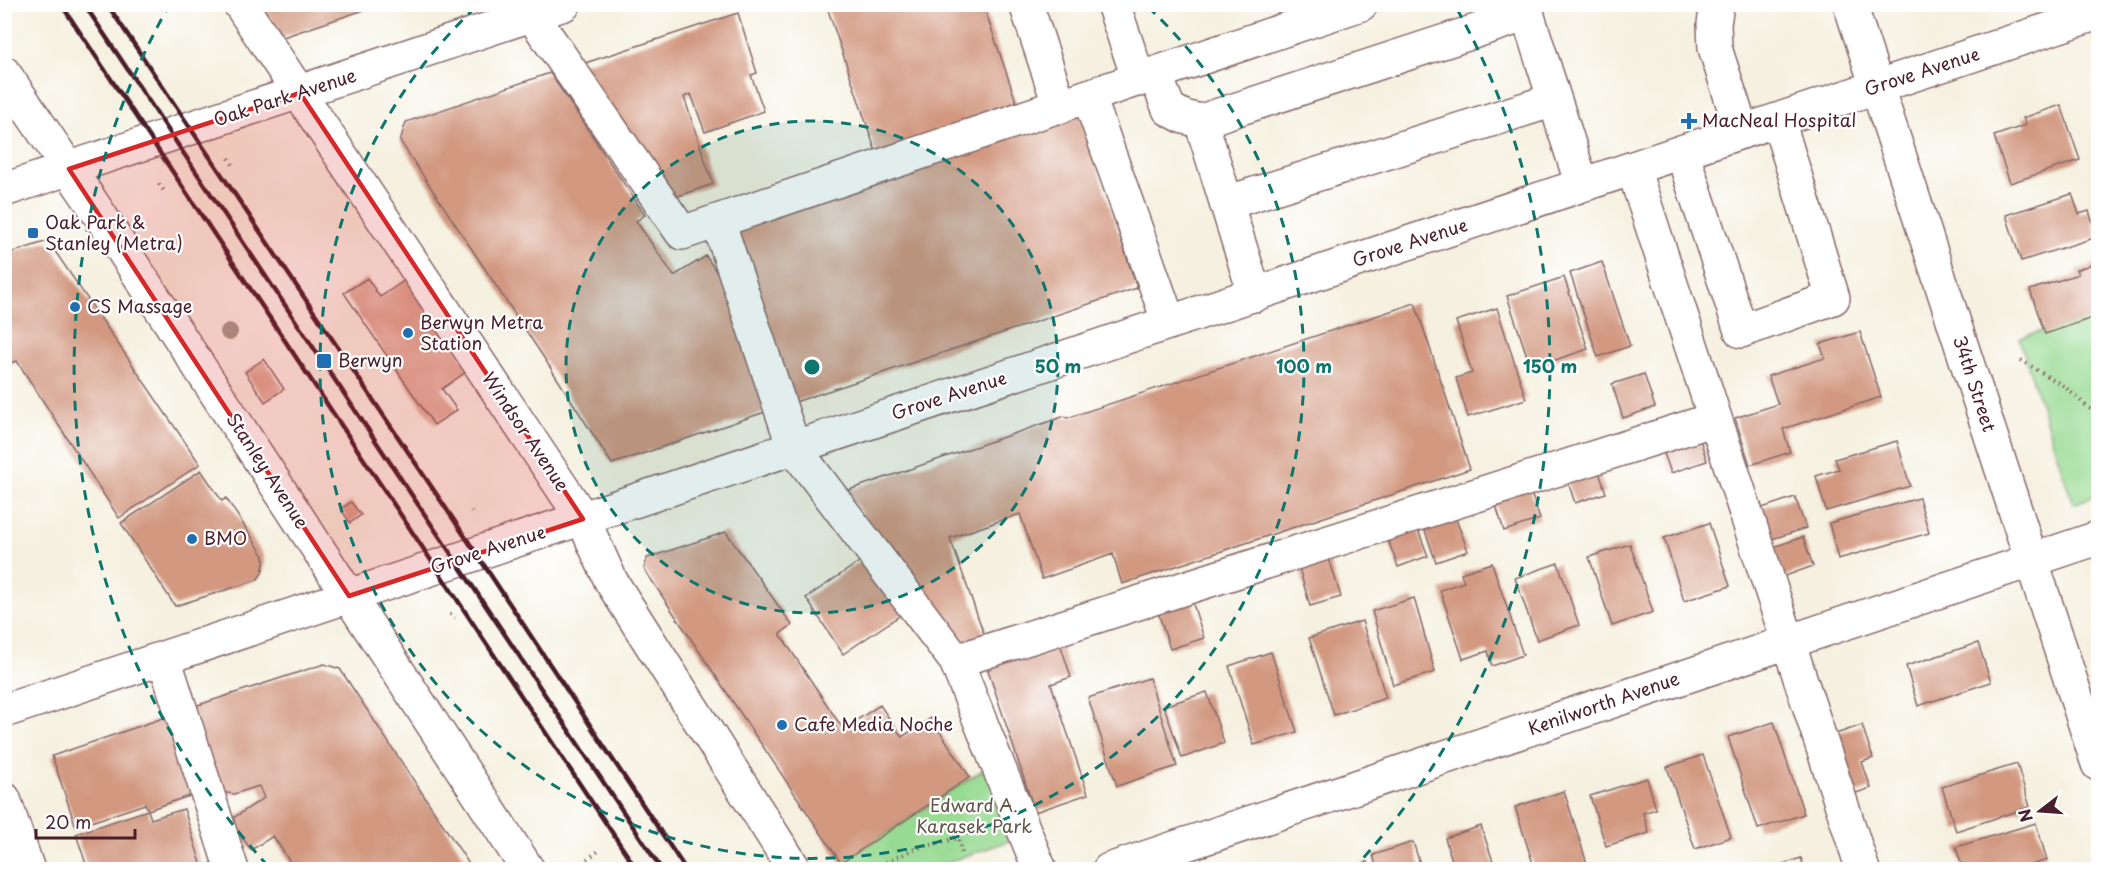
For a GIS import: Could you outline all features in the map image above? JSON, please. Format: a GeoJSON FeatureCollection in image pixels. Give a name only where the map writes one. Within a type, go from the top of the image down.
{"type":"FeatureCollection","features":[{"type":"Feature","properties":{"kind":"street","name":"Windsor Avenue"},"geometry":{"type":"LineString","coordinates":[[240,4],[583,519],[611,581],[795,870]]}},
{"type":"Feature","properties":{"kind":"street","name":"Oak Park Avenue"},"geometry":{"type":"LineString","coordinates":[[4,190],[564,4]]}},
{"type":"Feature","properties":{"kind":"street"},"geometry":{"type":"LineString","coordinates":[[1026,4],[1074,102],[1169,323]]}},
{"type":"Feature","properties":{"kind":"street"},"geometry":{"type":"LineString","coordinates":[[1113,4],[1147,77],[1169,109],[1184,117],[1201,121],[1526,9],[1582,185]]}},
{"type":"Feature","properties":{"kind":"street"},"geometry":{"type":"LineString","coordinates":[[532,15],[682,233],[1360,4]]}},
{"type":"Feature","properties":{"kind":"street"},"geometry":{"type":"LineString","coordinates":[[1718,4],[1714,24],[1715,48],[1742,132]]}},
{"type":"Feature","properties":{"kind":"street","name":"34th Street"},"geometry":{"type":"LineString","coordinates":[[1850,4],[2031,560],[2090,712],[2098,764]]}},
{"type":"Feature","properties":{"kind":"street","name":"Grove Avenue"},"geometry":{"type":"LineString","coordinates":[[4,711],[2098,13]]}},
{"type":"Feature","properties":{"kind":"street","name":"Stanley Avenue"},"geometry":{"type":"LineString","coordinates":[[4,73],[528,870]]}},
{"type":"Feature","properties":{"kind":"street"},"geometry":{"type":"LineString","coordinates":[[1226,203],[1554,100]]}},
{"type":"Feature","properties":{"kind":"street"},"geometry":{"type":"LineString","coordinates":[[1682,152],[1741,331],[1833,298],[1778,120]]}},
{"type":"Feature","properties":{"kind":"street"},"geometry":{"type":"LineString","coordinates":[[1201,121],[1256,295]]}},
{"type":"Feature","properties":{"kind":"street"},"geometry":{"type":"LineString","coordinates":[[1634,168],[1863,870]]}},
{"type":"Feature","properties":{"kind":"street"},"geometry":{"type":"LineString","coordinates":[[718,221],[794,448],[956,661],[1040,870]]}},
{"type":"Feature","properties":{"kind":"street"},"geometry":{"type":"LineString","coordinates":[[956,661],[1715,419]]}},
{"type":"Feature","properties":{"kind":"street","name":"Kenilworth Avenue"},"geometry":{"type":"LineString","coordinates":[[1109,870],[2098,538]]}},
{"type":"Feature","properties":{"kind":"street"},"geometry":{"type":"LineString","coordinates":[[164,658],[232,870]]}},
{"type":"Feature","properties":{"kind":"street"},"geometry":{"type":"LineString","coordinates":[[4,799],[28,870]]}},
{"type":"Feature","properties":{"kind":"path"},"geometry":{"type":"LineString","coordinates":[[229,158],[233,165]]}},
{"type":"Feature","properties":{"kind":"path"},"geometry":{"type":"LineString","coordinates":[[159,184],[164,192]]}},
{"type":"Feature","properties":{"kind":"path"},"geometry":{"type":"LineString","coordinates":[[2020,360],[2065,387],[2098,416]]}},
{"type":"Feature","properties":{"kind":"path"},"geometry":{"type":"LineString","coordinates":[[471,511],[474,516]]}},
{"type":"Feature","properties":{"kind":"path"},"geometry":{"type":"LineString","coordinates":[[450,614],[455,618]]}},
{"type":"Feature","properties":{"kind":"path"},"geometry":{"type":"LineString","coordinates":[[870,870],[914,849],[958,838],[963,857]]}},
{"type":"Feature","properties":{"kind":"path"},"geometry":{"type":"LineString","coordinates":[[582,863],[600,850]]}},
{"type":"Feature","properties":{"kind":"highlighted area"},"geometry":{"type":"Polygon","coordinates":[[[300,93],[583,519],[349,596],[69,169],[300,93]]]}},
{"type":"Feature","properties":{"kind":"green space"},"geometry":{"type":"Polygon","coordinates":[[[2098,314],[2098,495],[2073,504],[2019,338],[2098,314]]]}},
{"type":"Feature","properties":{"kind":"green space","name":"Edward A. Karasek Park"},"geometry":{"type":"Polygon","coordinates":[[[992,764],[1021,837],[927,869],[849,869],[841,863],[992,764]]]}},
{"type":"Feature","properties":{"kind":"building"},"geometry":{"type":"Polygon","coordinates":[[[261,4],[379,4],[379,5],[283,37],[261,4]]]}},
{"type":"Feature","properties":{"kind":"building"},"geometry":{"type":"Polygon","coordinates":[[[826,4],[983,4],[1019,110],[878,158],[826,4]]]}},
{"type":"Feature","properties":{"kind":"building"},"geometry":{"type":"Polygon","coordinates":[[[738,13],[757,73],[751,75],[764,111],[705,132],[691,94],[684,97],[713,184],[664,201],[573,67],[738,13]]]}},
{"type":"Feature","properties":{"kind":"building"},"geometry":{"type":"Polygon","coordinates":[[[550,73],[645,215],[636,221],[674,276],[706,256],[731,294],[768,411],[612,464],[400,141],[406,122],[550,73]]]}},
{"type":"Feature","properties":{"kind":"building"},"geometry":{"type":"Polygon","coordinates":[[[2061,105],[2080,160],[2010,183],[1994,136],[2026,125],[2023,118],[2061,105]]]}},
{"type":"Feature","properties":{"kind":"building"},"geometry":{"type":"Polygon","coordinates":[[[1079,113],[1137,288],[786,405],[728,232],[1079,113]]]}},
{"type":"Feature","properties":{"kind":"building"},"geometry":{"type":"Polygon","coordinates":[[[2072,194],[2079,214],[2089,211],[2097,237],[2021,261],[2006,215],[2072,194]]]}},
{"type":"Feature","properties":{"kind":"building"},"geometry":{"type":"Polygon","coordinates":[[[48,241],[200,464],[119,518],[17,361],[4,365],[4,255],[48,241]]]}},
{"type":"Feature","properties":{"kind":"building"},"geometry":{"type":"Polygon","coordinates":[[[1602,262],[1630,346],[1598,357],[1570,273],[1602,262]]]}},
{"type":"Feature","properties":{"kind":"building"},"geometry":{"type":"Polygon","coordinates":[[[2098,262],[2098,316],[2045,334],[2030,290],[2078,274],[2076,270],[2098,262]]]}},
{"type":"Feature","properties":{"kind":"building"},"geometry":{"type":"Polygon","coordinates":[[[1564,277],[1588,349],[1531,368],[1507,296],[1564,277]]]}},
{"type":"Feature","properties":{"kind":"building","name":"Berwyn Metra Station"},"geometry":{"type":"Polygon","coordinates":[[[367,278],[380,297],[408,278],[470,369],[442,389],[457,410],[434,425],[344,293],[367,278]]]}},
{"type":"Feature","properties":{"kind":"building"},"geometry":{"type":"Polygon","coordinates":[[[1415,303],[1470,469],[1122,584],[1113,554],[1042,579],[1020,514],[950,538],[985,637],[954,646],[846,491],[1065,416],[1067,418],[1415,303]]]}},
{"type":"Feature","properties":{"kind":"building"},"geometry":{"type":"Polygon","coordinates":[[[1497,308],[1526,399],[1468,417],[1456,378],[1472,373],[1456,321],[1497,308]]]}},
{"type":"Feature","properties":{"kind":"building"},"geometry":{"type":"Polygon","coordinates":[[[1860,332],[1881,397],[1783,429],[1790,452],[1750,465],[1735,418],[1778,404],[1768,376],[1825,358],[1820,344],[1860,332]]]}},
{"type":"Feature","properties":{"kind":"building"},"geometry":{"type":"Polygon","coordinates":[[[264,359],[284,389],[265,402],[245,372],[264,359]]]}},
{"type":"Feature","properties":{"kind":"building"},"geometry":{"type":"Polygon","coordinates":[[[1644,374],[1655,407],[1623,418],[1612,384],[1644,374]]]}},
{"type":"Feature","properties":{"kind":"building"},"geometry":{"type":"Polygon","coordinates":[[[1696,427],[1707,461],[1671,473],[1659,439],[1696,427]]]}},
{"type":"Feature","properties":{"kind":"building"},"geometry":{"type":"Polygon","coordinates":[[[1897,441],[1910,486],[1826,511],[1816,476],[1839,469],[1835,459],[1897,441]]]}},
{"type":"Feature","properties":{"kind":"building"},"geometry":{"type":"Polygon","coordinates":[[[1595,460],[1606,493],[1575,503],[1564,470],[1595,460]]]}},
{"type":"Feature","properties":{"kind":"building","name":"BMO"},"geometry":{"type":"Polygon","coordinates":[[[201,470],[222,501],[226,498],[264,556],[264,565],[257,580],[175,606],[121,523],[201,470]]]}},
{"type":"Feature","properties":{"kind":"building"},"geometry":{"type":"Polygon","coordinates":[[[1527,481],[1540,519],[1504,531],[1492,493],[1527,481]]]}},
{"type":"Feature","properties":{"kind":"building"},"geometry":{"type":"Polygon","coordinates":[[[1795,497],[1806,528],[1769,540],[1759,509],[1795,497]]]}},
{"type":"Feature","properties":{"kind":"building"},"geometry":{"type":"Polygon","coordinates":[[[1919,498],[1929,533],[1838,559],[1829,523],[1919,498]]]}},
{"type":"Feature","properties":{"kind":"building"},"geometry":{"type":"Polygon","coordinates":[[[351,502],[361,515],[350,523],[341,509],[351,502]]]}},
{"type":"Feature","properties":{"kind":"building"},"geometry":{"type":"Polygon","coordinates":[[[1454,514],[1468,551],[1436,562],[1423,525],[1454,514]]]}},
{"type":"Feature","properties":{"kind":"building"},"geometry":{"type":"Polygon","coordinates":[[[1709,523],[1730,586],[1684,601],[1664,538],[1709,523]]]}},
{"type":"Feature","properties":{"kind":"building"},"geometry":{"type":"Polygon","coordinates":[[[1417,527],[1428,556],[1398,567],[1387,537],[1417,527]]]}},
{"type":"Feature","properties":{"kind":"building"},"geometry":{"type":"Polygon","coordinates":[[[726,532],[792,625],[780,634],[843,729],[880,705],[902,737],[931,718],[970,777],[841,863],[644,569],[647,558],[726,532]]]}},
{"type":"Feature","properties":{"kind":"building"},"geometry":{"type":"Polygon","coordinates":[[[1803,537],[1813,566],[1780,578],[1770,548],[1803,537]]]}},
{"type":"Feature","properties":{"kind":"building"},"geometry":{"type":"Polygon","coordinates":[[[1630,544],[1653,612],[1612,626],[1589,557],[1630,544]]]}},
{"type":"Feature","properties":{"kind":"building"},"geometry":{"type":"Polygon","coordinates":[[[1327,552],[1341,597],[1310,606],[1297,561],[1327,552]]]}},
{"type":"Feature","properties":{"kind":"building"},"geometry":{"type":"Polygon","coordinates":[[[868,556],[905,612],[843,654],[806,598],[868,556]]]}},
{"type":"Feature","properties":{"kind":"building"},"geometry":{"type":"Polygon","coordinates":[[[1492,563],[1523,655],[1492,666],[1488,651],[1463,659],[1440,590],[1464,582],[1461,573],[1492,563]]]}},
{"type":"Feature","properties":{"kind":"building"},"geometry":{"type":"Polygon","coordinates":[[[1558,563],[1579,625],[1537,640],[1515,578],[1558,563]]]}},
{"type":"Feature","properties":{"kind":"building"},"geometry":{"type":"Polygon","coordinates":[[[1414,598],[1435,672],[1393,685],[1372,611],[1414,598]]]}},
{"type":"Feature","properties":{"kind":"building"},"geometry":{"type":"Polygon","coordinates":[[[1192,601],[1204,638],[1170,649],[1158,612],[1192,601]]]}},
{"type":"Feature","properties":{"kind":"building"},"geometry":{"type":"Polygon","coordinates":[[[1362,621],[1386,698],[1334,715],[1309,638],[1362,621]]]}},
{"type":"Feature","properties":{"kind":"building"},"geometry":{"type":"Polygon","coordinates":[[[1058,637],[1071,677],[1051,684],[1088,794],[1035,812],[985,661],[1058,637]]]}},
{"type":"Feature","properties":{"kind":"building"},"geometry":{"type":"Polygon","coordinates":[[[1978,643],[1991,682],[1918,706],[1906,666],[1978,643]]]}},
{"type":"Feature","properties":{"kind":"building"},"geometry":{"type":"Polygon","coordinates":[[[1271,652],[1297,732],[1254,745],[1229,666],[1271,652]]]}},
{"type":"Feature","properties":{"kind":"building"},"geometry":{"type":"Polygon","coordinates":[[[324,664],[340,669],[473,870],[286,870],[292,865],[273,836],[251,850],[230,820],[264,798],[259,786],[234,794],[214,791],[189,708],[324,664]]]}},
{"type":"Feature","properties":{"kind":"building"},"geometry":{"type":"Polygon","coordinates":[[[1149,678],[1177,766],[1117,786],[1088,698],[1149,678]]]}},
{"type":"Feature","properties":{"kind":"building"},"geometry":{"type":"Polygon","coordinates":[[[1207,692],[1224,743],[1182,758],[1164,706],[1207,692]]]}},
{"type":"Feature","properties":{"kind":"building"},"geometry":{"type":"Polygon","coordinates":[[[169,716],[195,794],[148,810],[145,804],[76,827],[52,756],[169,716]]]}},
{"type":"Feature","properties":{"kind":"building"},"geometry":{"type":"Polygon","coordinates":[[[1774,722],[1804,814],[1758,829],[1728,737],[1774,722]]]}},
{"type":"Feature","properties":{"kind":"building"},"geometry":{"type":"Polygon","coordinates":[[[1862,725],[1873,758],[1862,762],[1871,788],[1847,796],[1827,737],[1862,725]]]}},
{"type":"Feature","properties":{"kind":"building"},"geometry":{"type":"Polygon","coordinates":[[[1703,755],[1731,837],[1695,849],[1667,767],[1703,755]]]}},
{"type":"Feature","properties":{"kind":"building"},"geometry":{"type":"Polygon","coordinates":[[[2017,764],[2030,807],[1956,831],[1942,787],[2017,764]]]}},
{"type":"Feature","properties":{"kind":"building"},"geometry":{"type":"Polygon","coordinates":[[[1647,778],[1656,809],[1643,813],[1649,833],[1606,846],[1590,796],[1647,778]]]}},
{"type":"Feature","properties":{"kind":"building"},"geometry":{"type":"Polygon","coordinates":[[[1564,791],[1589,870],[1535,870],[1515,807],[1564,791]]]}},
{"type":"Feature","properties":{"kind":"building"},"geometry":{"type":"Polygon","coordinates":[[[184,809],[203,870],[88,870],[76,834],[148,810],[151,819],[184,809]]]}},
{"type":"Feature","properties":{"kind":"building"},"geometry":{"type":"Polygon","coordinates":[[[2036,823],[2047,860],[2015,870],[1963,870],[1956,847],[2036,823]]]}},
{"type":"Feature","properties":{"kind":"building"},"geometry":{"type":"Polygon","coordinates":[[[1481,826],[1496,870],[1455,870],[1445,838],[1481,826]]]}},
{"type":"Feature","properties":{"kind":"building"},"geometry":{"type":"Polygon","coordinates":[[[1413,842],[1422,870],[1377,870],[1373,855],[1413,842]]]}},
{"type":"Feature","properties":{"kind":"building"},"geometry":{"type":"Polygon","coordinates":[[[1801,858],[1805,870],[1772,870],[1771,868],[1801,858]]]}},
{"type":"Feature","properties":{"kind":"building"},"geometry":{"type":"Polygon","coordinates":[[[1368,862],[1370,870],[1344,870],[1344,869],[1368,862]]]}},
{"type":"Feature","properties":{"kind":"railway"},"geometry":{"type":"LineString","coordinates":[[61,4],[637,870]]}},
{"type":"Feature","properties":{"kind":"railway"},"geometry":{"type":"LineString","coordinates":[[84,4],[662,870]]}},
{"type":"Feature","properties":{"kind":"railway"},"geometry":{"type":"LineString","coordinates":[[107,4],[686,870]]}},
{"type":"Feature","properties":{"kind":"place","name":"MacNeal Hospital"},"geometry":{"type":"Point","coordinates":[1689,121]}},
{"type":"Feature","properties":{"kind":"place","name":"Oak Park & Stanley (Metra)"},"geometry":{"type":"Point","coordinates":[33,233]}},
{"type":"Feature","properties":{"kind":"place","name":"CS Massage"},"geometry":{"type":"Point","coordinates":[75,307]}},
{"type":"Feature","properties":{"kind":"place","name":"Berwyn Metra Station"},"geometry":{"type":"Point","coordinates":[408,333]}},
{"type":"Feature","properties":{"kind":"place","name":"Berwyn"},"geometry":{"type":"Point","coordinates":[324,361]}},
{"type":"Feature","properties":{"kind":"place","name":"BMO"},"geometry":{"type":"Point","coordinates":[192,539]}},
{"type":"Feature","properties":{"kind":"place","name":"Cafe Media Noche"},"geometry":{"type":"Point","coordinates":[782,725]}}]}
